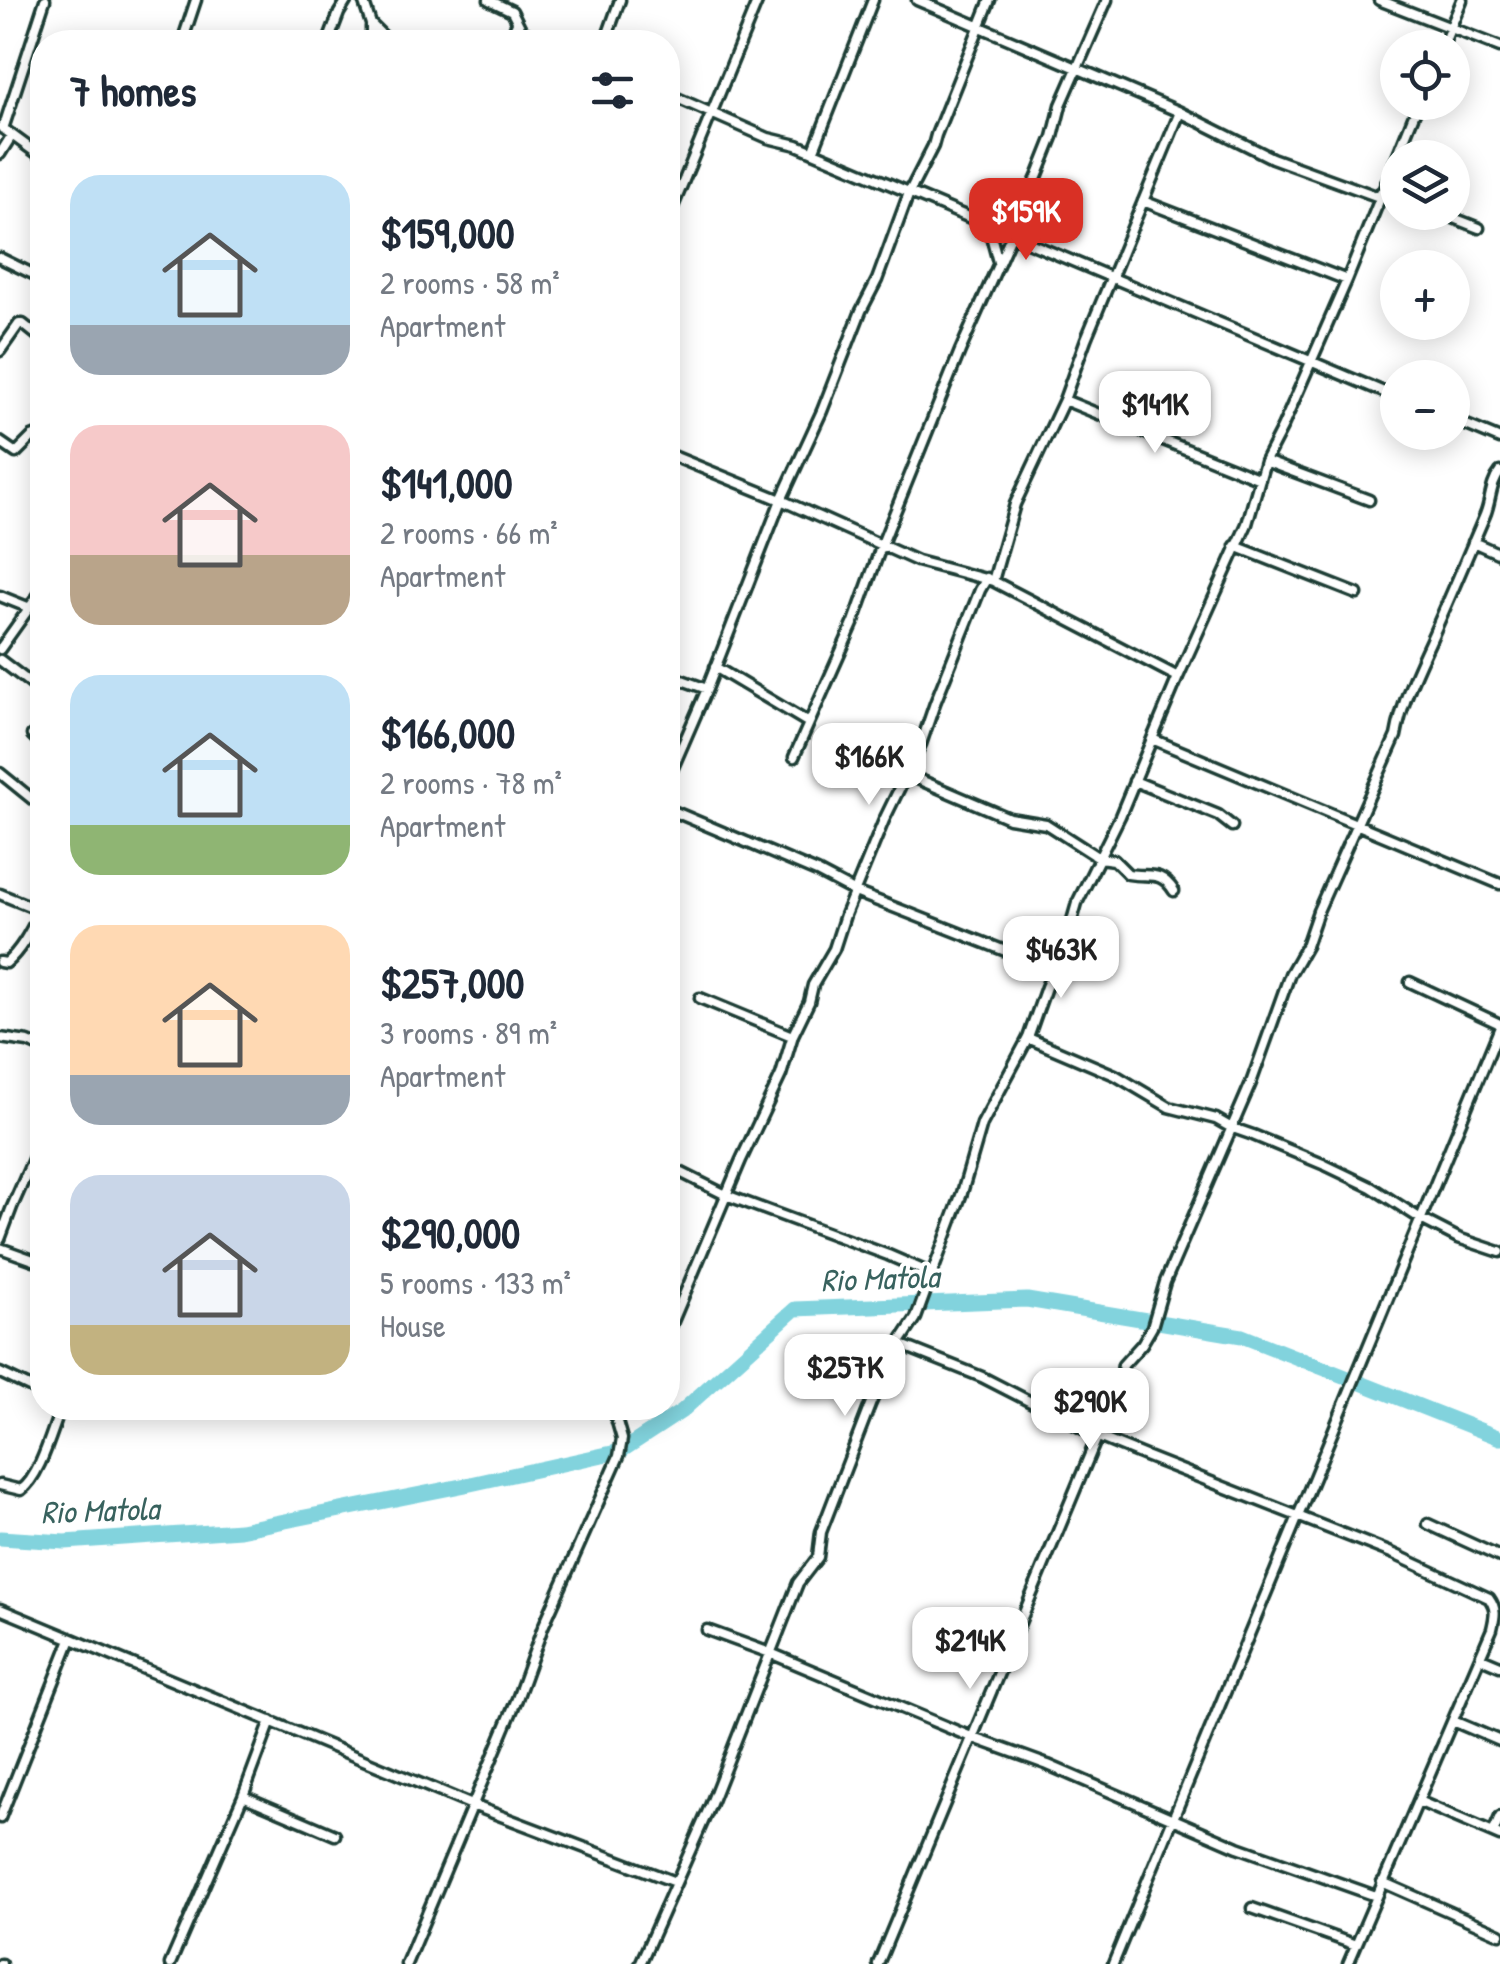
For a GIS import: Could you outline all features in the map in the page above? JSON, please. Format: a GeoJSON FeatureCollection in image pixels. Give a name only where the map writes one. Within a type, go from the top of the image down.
{"type":"FeatureCollection","features":[{"type":"Feature","properties":{"kind":"street"},"geometry":{"type":"LineString","coordinates":[[35,30],[45,0]]}},
{"type":"Feature","properties":{"kind":"street"},"geometry":{"type":"LineString","coordinates":[[186,30],[196,0]]}},
{"type":"Feature","properties":{"kind":"street"},"geometry":{"type":"LineString","coordinates":[[333,30],[347,0]]}},
{"type":"Feature","properties":{"kind":"street"},"geometry":{"type":"LineString","coordinates":[[362,0],[371,30]]}},
{"type":"Feature","properties":{"kind":"street"},"geometry":{"type":"LineString","coordinates":[[489,0],[512,12],[524,30]]}},
{"type":"Feature","properties":{"kind":"street"},"geometry":{"type":"LineString","coordinates":[[610,30],[620,0]]}},
{"type":"Feature","properties":{"kind":"street"},"geometry":{"type":"LineString","coordinates":[[680,192],[758,0]]}},
{"type":"Feature","properties":{"kind":"street"},"geometry":{"type":"LineString","coordinates":[[813,152],[872,0]]}},
{"type":"Feature","properties":{"kind":"street"},"geometry":{"type":"LineString","coordinates":[[640,1964],[710,1806],[798,1583],[818,1556],[822,1532],[870,1405],[916,1318],[962,1193],[982,1124],[1028,1038],[1064,949],[1077,903],[1233,556],[1265,461],[1312,362],[1380,194],[1272,158],[1180,112],[917,0]]}},
{"type":"Feature","properties":{"kind":"street"},"geometry":{"type":"LineString","coordinates":[[680,751],[990,0]]}},
{"type":"Feature","properties":{"kind":"street"},"geometry":{"type":"LineString","coordinates":[[794,757],[854,622],[960,350],[1038,178],[1061,104],[1107,0]]}},
{"type":"Feature","properties":{"kind":"street"},"geometry":{"type":"LineString","coordinates":[[1379,0],[1500,47]]}},
{"type":"Feature","properties":{"kind":"street"},"geometry":{"type":"LineString","coordinates":[[1450,28],[1462,0]]}},
{"type":"Feature","properties":{"kind":"street"},"geometry":{"type":"LineString","coordinates":[[514,30],[518,22]]}},
{"type":"Feature","properties":{"kind":"street"},"geometry":{"type":"LineString","coordinates":[[371,24],[377,30]]}},
{"type":"Feature","properties":{"kind":"street"},"geometry":{"type":"LineString","coordinates":[[30,45],[2,128],[30,149]]}},
{"type":"Feature","properties":{"kind":"street"},"geometry":{"type":"LineString","coordinates":[[680,99],[1380,390]]}},
{"type":"Feature","properties":{"kind":"street"},"geometry":{"type":"LineString","coordinates":[[680,1305],[781,1075],[813,986],[834,949],[884,820],[922,744],[980,590],[990,580],[1015,504],[1064,400],[1180,112]]}},
{"type":"Feature","properties":{"kind":"street"},"geometry":{"type":"LineString","coordinates":[[0,154],[12,136]]}},
{"type":"Feature","properties":{"kind":"street"},"geometry":{"type":"LineString","coordinates":[[1143,201],[1347,280]]}},
{"type":"Feature","properties":{"kind":"street"},"geometry":{"type":"LineString","coordinates":[[1470,224],[1480,228]]}},
{"type":"Feature","properties":{"kind":"street"},"geometry":{"type":"LineString","coordinates":[[989,227],[998,262]]}},
{"type":"Feature","properties":{"kind":"street"},"geometry":{"type":"LineString","coordinates":[[0,258],[30,273]]}},
{"type":"Feature","properties":{"kind":"street"},"geometry":{"type":"LineString","coordinates":[[0,351],[19,324],[30,330]]}},
{"type":"Feature","properties":{"kind":"street"},"geometry":{"type":"LineString","coordinates":[[1064,400],[1260,478]]}},
{"type":"Feature","properties":{"kind":"street"},"geometry":{"type":"LineString","coordinates":[[1470,426],[1500,439]]}},
{"type":"Feature","properties":{"kind":"street"},"geometry":{"type":"LineString","coordinates":[[0,442],[16,453],[30,439]]}},
{"type":"Feature","properties":{"kind":"street"},"geometry":{"type":"LineString","coordinates":[[680,459],[918,561],[990,580],[1178,677]]}},
{"type":"Feature","properties":{"kind":"street"},"geometry":{"type":"LineString","coordinates":[[1265,461],[1369,500]]}},
{"type":"Feature","properties":{"kind":"street"},"geometry":{"type":"LineString","coordinates":[[878,1964],[1117,1400],[1123,1365],[1152,1327],[1165,1282],[1251,1083],[1290,974],[1306,946],[1396,736],[1416,669],[1488,509],[1494,478],[1500,472]]}},
{"type":"Feature","properties":{"kind":"street"},"geometry":{"type":"LineString","coordinates":[[1473,542],[1500,554]]}},
{"type":"Feature","properties":{"kind":"street"},"geometry":{"type":"LineString","coordinates":[[1235,546],[1357,594]]}},
{"type":"Feature","properties":{"kind":"street"},"geometry":{"type":"LineString","coordinates":[[975,576],[980,590]]}},
{"type":"Feature","properties":{"kind":"street"},"geometry":{"type":"LineString","coordinates":[[0,596],[30,608],[0,649]]}},
{"type":"Feature","properties":{"kind":"street"},"geometry":{"type":"LineString","coordinates":[[0,660],[30,683]]}},
{"type":"Feature","properties":{"kind":"street"},"geometry":{"type":"LineString","coordinates":[[715,667],[809,722]]}},
{"type":"Feature","properties":{"kind":"street"},"geometry":{"type":"LineString","coordinates":[[680,679],[707,689]]}},
{"type":"Feature","properties":{"kind":"street"},"geometry":{"type":"LineString","coordinates":[[1152,739],[1500,884]]}},
{"type":"Feature","properties":{"kind":"street"},"geometry":{"type":"LineString","coordinates":[[0,773],[30,797]]}},
{"type":"Feature","properties":{"kind":"street"},"geometry":{"type":"LineString","coordinates":[[906,774],[1009,818],[1046,824],[1099,858],[1114,860],[1128,874],[1160,876],[1174,891]]}},
{"type":"Feature","properties":{"kind":"street"},"geometry":{"type":"LineString","coordinates":[[1134,781],[1218,815],[1232,826]]}},
{"type":"Feature","properties":{"kind":"street"},"geometry":{"type":"LineString","coordinates":[[680,814],[817,872],[854,892],[1054,970]]}},
{"type":"Feature","properties":{"kind":"street"},"geometry":{"type":"LineString","coordinates":[[0,894],[30,906]]}},
{"type":"Feature","properties":{"kind":"street"},"geometry":{"type":"LineString","coordinates":[[0,962],[6,963],[13,957],[30,932]]}},
{"type":"Feature","properties":{"kind":"street"},"geometry":{"type":"LineString","coordinates":[[1113,1964],[1500,1026],[1410,982]]}},
{"type":"Feature","properties":{"kind":"street"},"geometry":{"type":"LineString","coordinates":[[700,998],[792,1036]]}},
{"type":"Feature","properties":{"kind":"street"},"geometry":{"type":"LineString","coordinates":[[0,1038],[30,1043]]}},
{"type":"Feature","properties":{"kind":"street"},"geometry":{"type":"LineString","coordinates":[[1028,1038],[1115,1075],[1170,1107],[1216,1119],[1297,1153],[1371,1187],[1458,1238],[1500,1252]]}},
{"type":"Feature","properties":{"kind":"street"},"geometry":{"type":"LineString","coordinates":[[0,1239],[30,1168]]}},
{"type":"Feature","properties":{"kind":"street"},"geometry":{"type":"LineString","coordinates":[[680,1172],[726,1195],[932,1274]]}},
{"type":"Feature","properties":{"kind":"street"},"geometry":{"type":"LineString","coordinates":[[0,1248],[30,1258]]}},
{"type":"Feature","properties":{"kind":"street"},"geometry":{"type":"LineString","coordinates":[[899,1344],[982,1377],[1100,1436],[1220,1488],[1440,1574],[1488,1598],[1495,1607]]}},
{"type":"Feature","properties":{"kind":"street"},"geometry":{"type":"LineString","coordinates":[[0,1373],[30,1387]]}},
{"type":"Feature","properties":{"kind":"street"},"geometry":{"type":"LineString","coordinates":[[0,1485],[21,1490],[27,1487],[56,1420]]}},
{"type":"Feature","properties":{"kind":"street"},"geometry":{"type":"LineString","coordinates":[[406,1964],[543,1626],[619,1456],[622,1440],[616,1420]]}},
{"type":"Feature","properties":{"kind":"street"},"geometry":{"type":"LineString","coordinates":[[1428,1524],[1500,1557]]}},
{"type":"Feature","properties":{"kind":"street"},"geometry":{"type":"LineString","coordinates":[[1348,1964],[1480,1658],[1500,1595]]}},
{"type":"Feature","properties":{"kind":"street"},"geometry":{"type":"LineString","coordinates":[[0,1609],[472,1805],[676,1882]]}},
{"type":"Feature","properties":{"kind":"street"},"geometry":{"type":"LineString","coordinates":[[707,1630],[1048,1766],[1238,1847],[1376,1896]]}},
{"type":"Feature","properties":{"kind":"street"},"geometry":{"type":"LineString","coordinates":[[0,1818],[71,1639]]}},
{"type":"Feature","properties":{"kind":"street"},"geometry":{"type":"LineString","coordinates":[[1480,1658],[1500,1666]]}},
{"type":"Feature","properties":{"kind":"street"},"geometry":{"type":"LineString","coordinates":[[170,1964],[272,1720]]}},
{"type":"Feature","properties":{"kind":"street"},"geometry":{"type":"LineString","coordinates":[[1453,1720],[1500,1741]]}},
{"type":"Feature","properties":{"kind":"street"},"geometry":{"type":"LineString","coordinates":[[243,1796],[335,1836]]}},
{"type":"Feature","properties":{"kind":"street"},"geometry":{"type":"LineString","coordinates":[[1418,1801],[1496,1834],[1500,1816]]}},
{"type":"Feature","properties":{"kind":"street"},"geometry":{"type":"LineString","coordinates":[[1382,1882],[1500,1934]]}},
{"type":"Feature","properties":{"kind":"street"},"geometry":{"type":"LineString","coordinates":[[1252,1908],[1356,1945]]}},
{"type":"Feature","properties":{"kind":"waterway","name":"Rio Matola"},"geometry":{"type":"LineString","coordinates":[[680,1412],[795,1309],[1027,1300],[1242,1336],[1500,1438]]}},
{"type":"Feature","properties":{"kind":"waterway","name":"Rio Matola"},"geometry":{"type":"LineString","coordinates":[[0,1538],[65,1542],[240,1530],[621,1451],[668,1420]]}}]}
